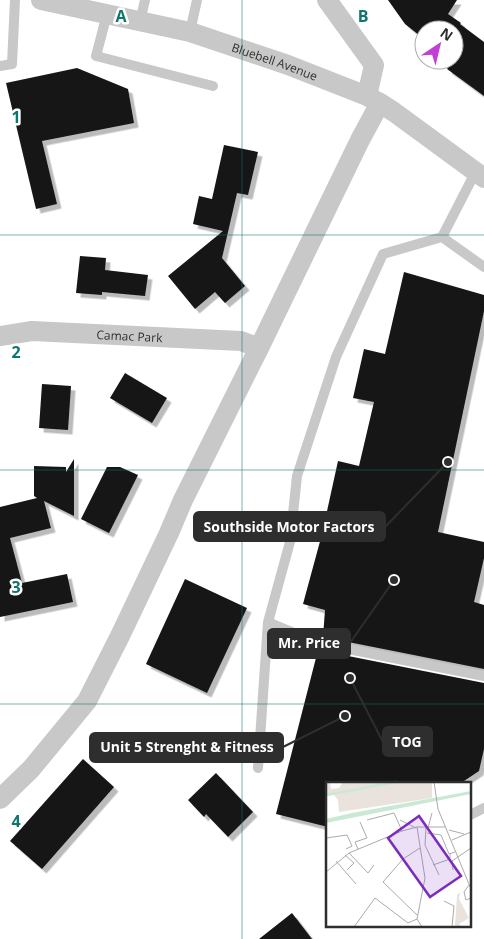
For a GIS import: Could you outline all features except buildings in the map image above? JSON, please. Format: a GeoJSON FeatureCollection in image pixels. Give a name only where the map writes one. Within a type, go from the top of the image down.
{"type":"FeatureCollection","features":[{"type":"Feature","properties":{"kind":"street","name":"Bluebell Avenue"},"geometry":{"type":"LineString","coordinates":[[41,0],[190,32],[288,65],[374,100],[480,175]]}},
{"type":"Feature","properties":{"kind":"street"},"geometry":{"type":"LineString","coordinates":[[0,799],[31,769],[87,701],[120,636],[183,500],[360,140],[374,100],[374,65],[327,0]]}},
{"type":"Feature","properties":{"kind":"street","name":"Camac Park"},"geometry":{"type":"LineString","coordinates":[[0,336],[32,331],[241,341],[259,348]]}},
{"type":"Feature","properties":{"kind":"lane"},"geometry":{"type":"LineString","coordinates":[[0,66],[12,64],[16,0]]}},
{"type":"Feature","properties":{"kind":"lane"},"geometry":{"type":"LineString","coordinates":[[140,22],[145,0]]}},
{"type":"Feature","properties":{"kind":"lane"},"geometry":{"type":"LineString","coordinates":[[190,32],[197,0]]}},
{"type":"Feature","properties":{"kind":"lane"},"geometry":{"type":"LineString","coordinates":[[107,14],[96,56],[213,86]]}},
{"type":"Feature","properties":{"kind":"lane"},"geometry":{"type":"LineString","coordinates":[[258,768],[268,622],[290,542],[297,476],[336,358],[383,254],[442,237],[480,175]]}},
{"type":"Feature","properties":{"kind":"lane"},"geometry":{"type":"LineString","coordinates":[[442,237],[484,267]]}},
{"type":"Feature","properties":{"kind":"lane"},"geometry":{"type":"LineString","coordinates":[[268,622],[318,643],[484,676]]}},
{"type":"Feature","properties":{"kind":"lane"},"geometry":{"type":"LineString","coordinates":[[472,814],[484,808]]}},
{"type":"Feature","properties":{"kind":"place","name":"Southside Motor Factors"},"geometry":{"type":"Point","coordinates":[448,462]}},
{"type":"Feature","properties":{"kind":"place","name":"Mr. Price"},"geometry":{"type":"Point","coordinates":[394,580]}},
{"type":"Feature","properties":{"kind":"place","name":"TOG"},"geometry":{"type":"Point","coordinates":[350,678]}},
{"type":"Feature","properties":{"kind":"place","name":"Unit 5 Strenght & Fitness"},"geometry":{"type":"Point","coordinates":[345,716]}}]}
